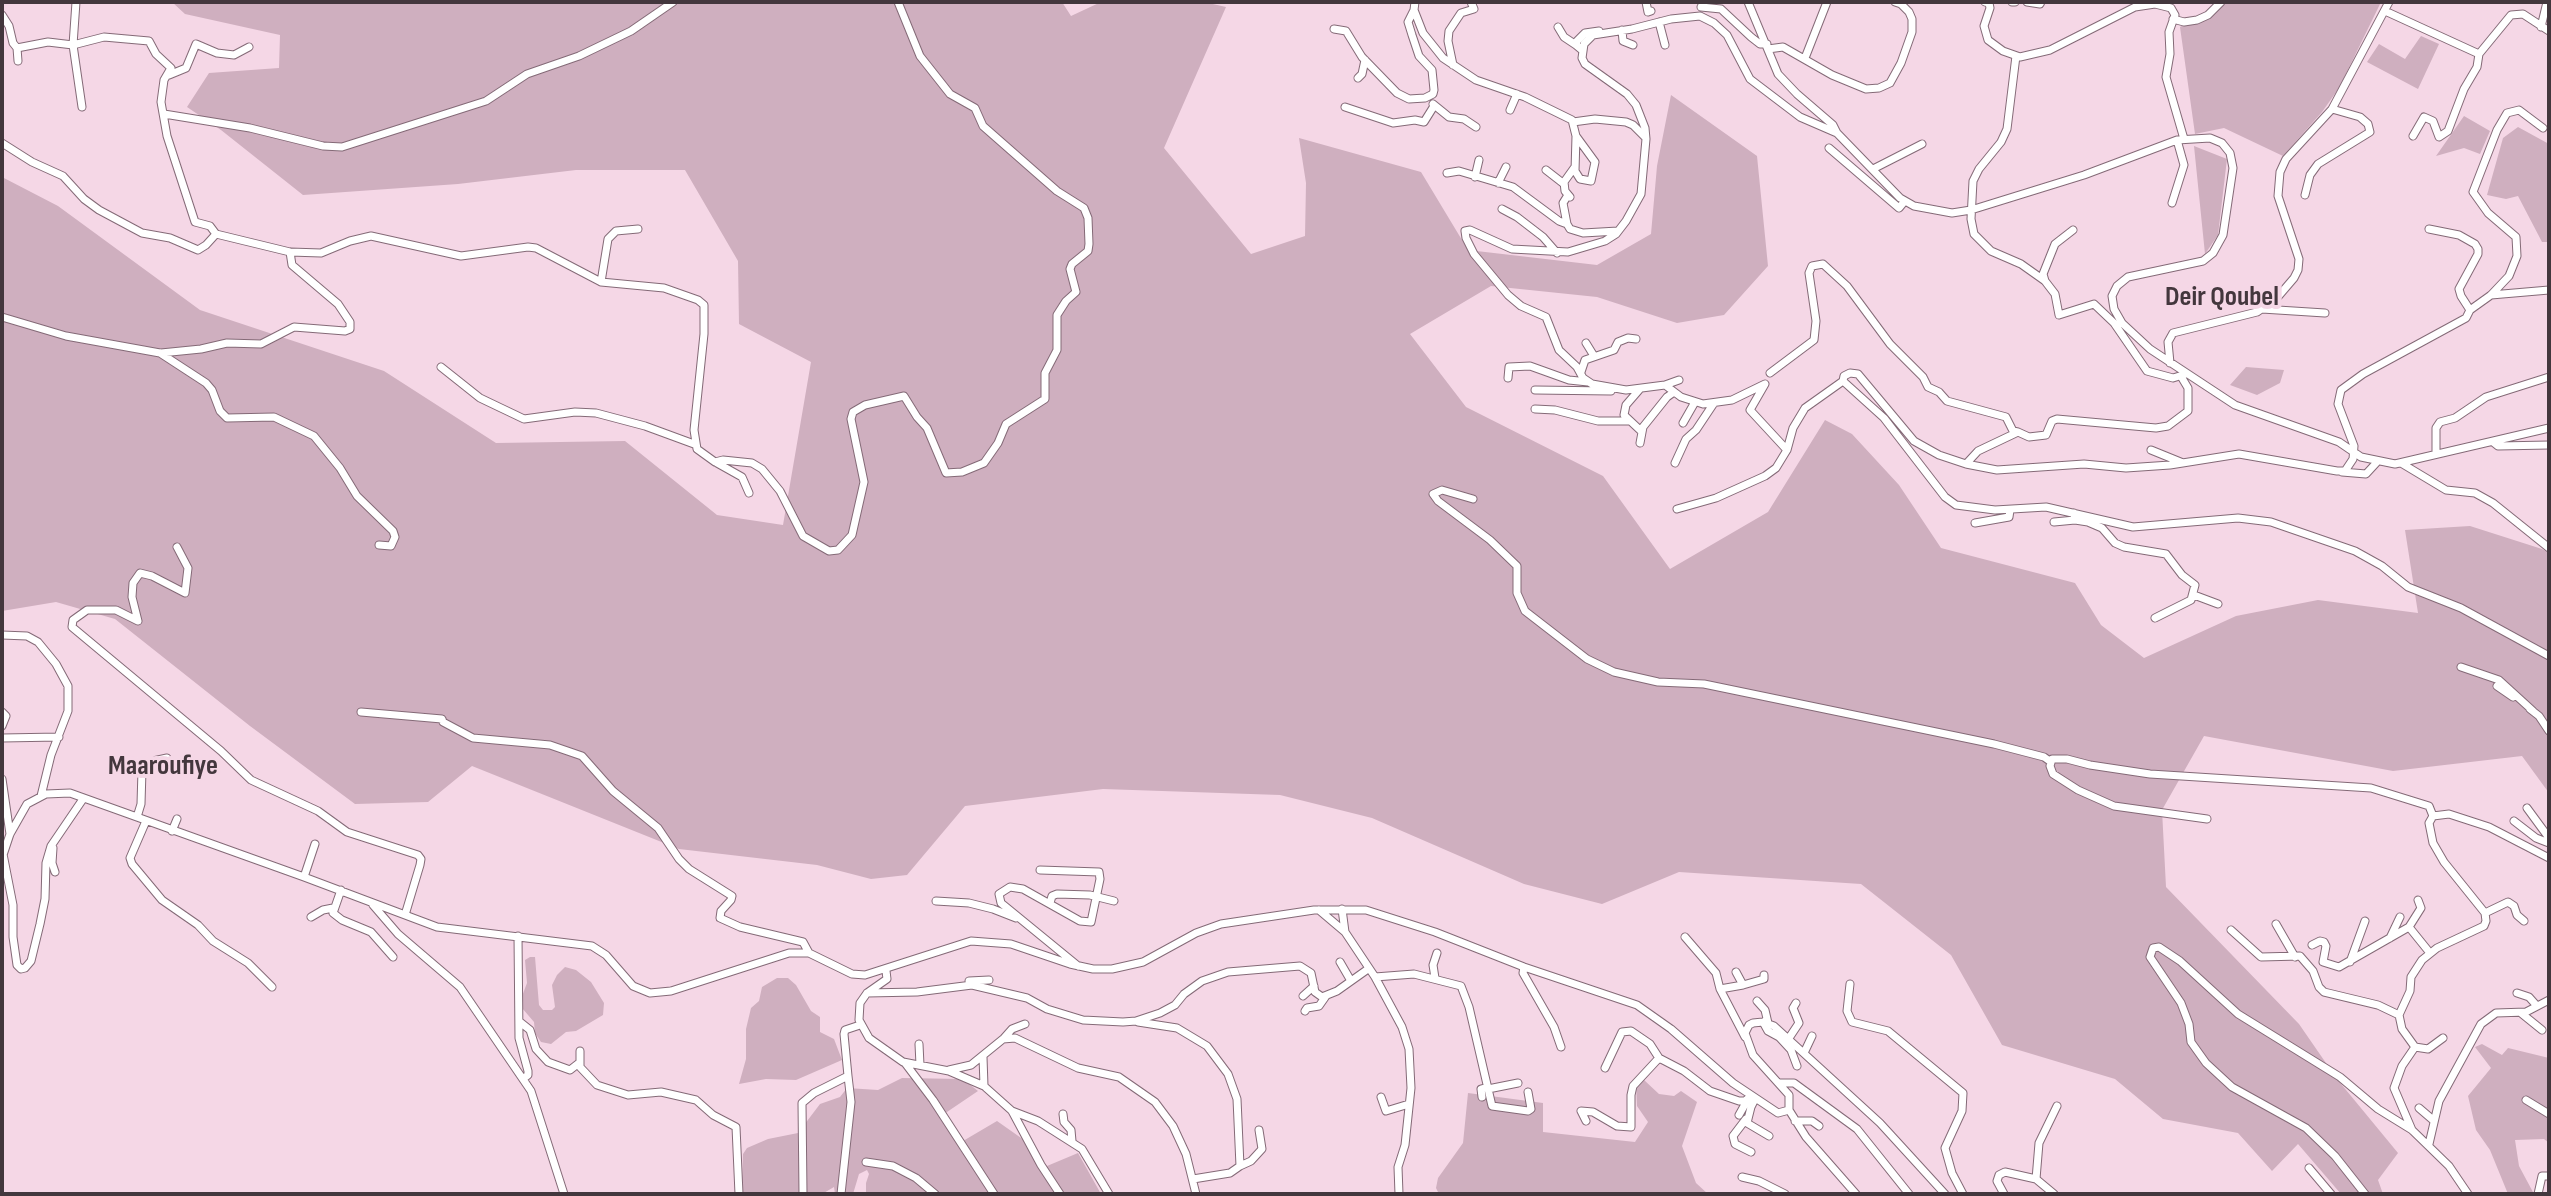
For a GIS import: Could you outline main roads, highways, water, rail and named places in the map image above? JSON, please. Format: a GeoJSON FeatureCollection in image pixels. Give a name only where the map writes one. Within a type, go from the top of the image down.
{"type":"FeatureCollection","features":[{"type":"Feature","properties":{"kind":"district","name":"Deir Qoubel"},"geometry":{"type":"Point","coordinates":[2222,298]}},
{"type":"Feature","properties":{"kind":"district","name":"Maaroufiye"},"geometry":{"type":"Point","coordinates":[163,767]}}]}
